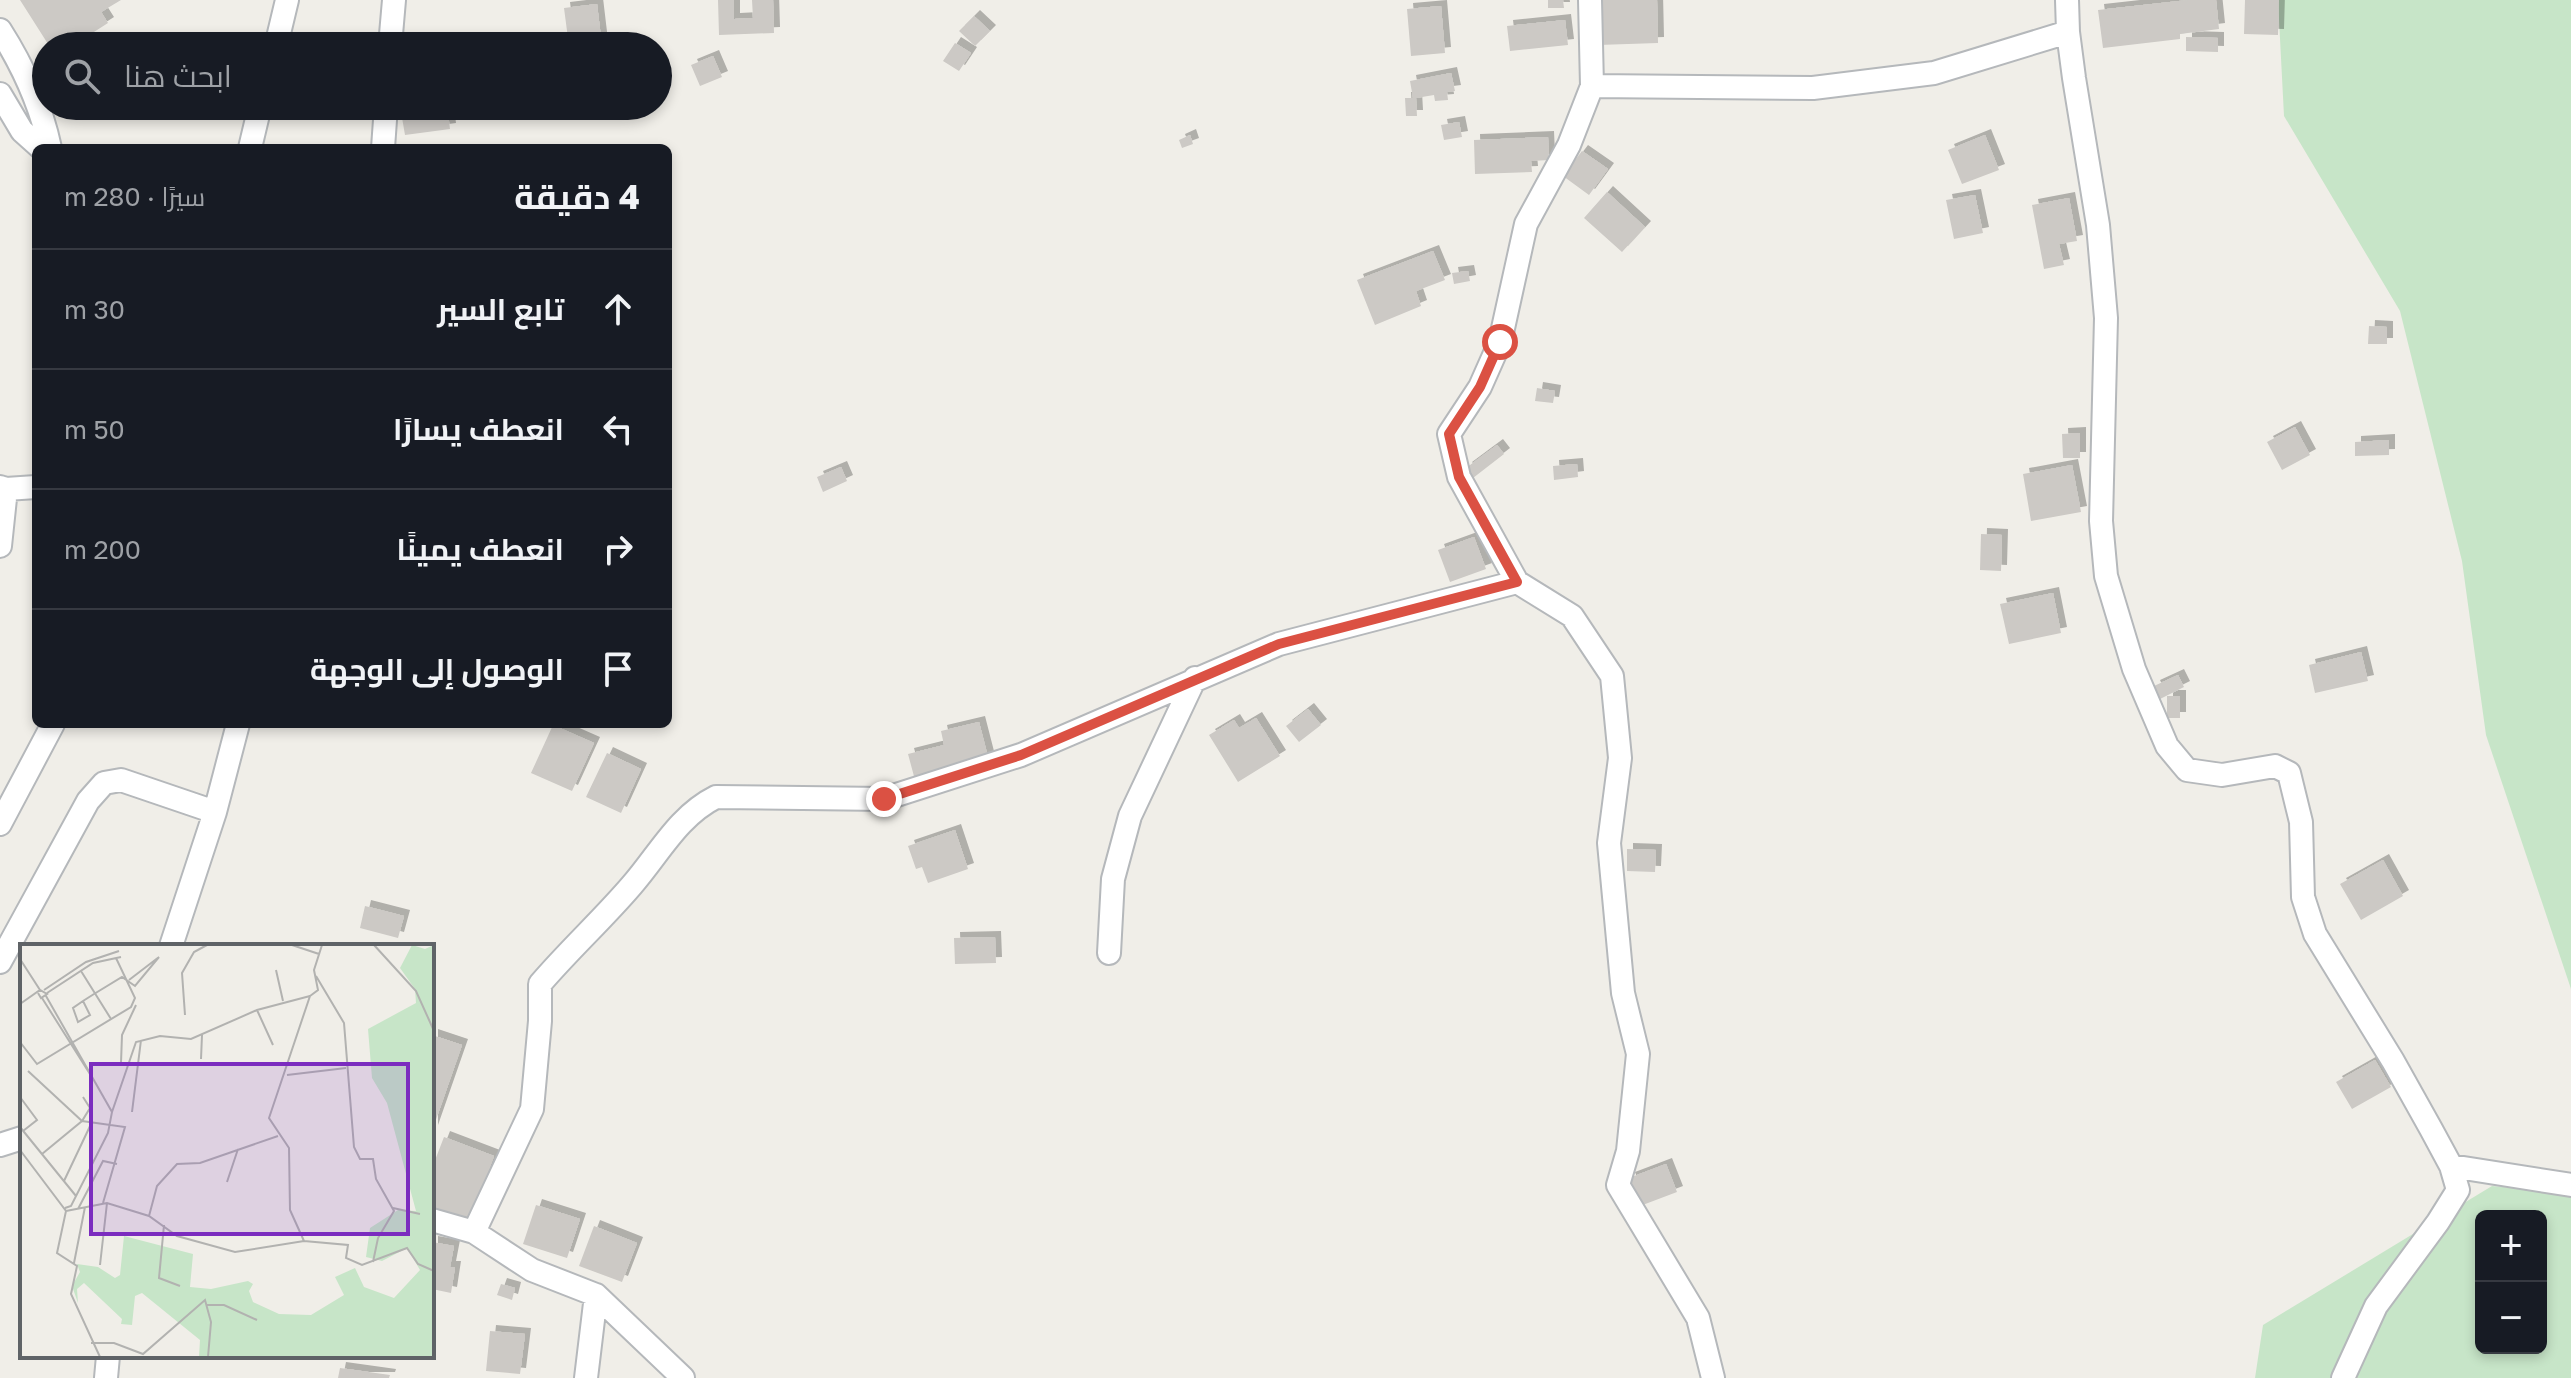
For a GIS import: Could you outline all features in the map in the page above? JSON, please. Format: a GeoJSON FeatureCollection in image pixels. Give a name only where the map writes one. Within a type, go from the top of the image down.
{"type":"FeatureCollection","features":[{"type":"Feature","properties":{"kind":"street"},"geometry":{"type":"LineString","coordinates":[[279,32],[287,0]]}},
{"type":"Feature","properties":{"kind":"street"},"geometry":{"type":"LineString","coordinates":[[391,32],[394,0]]}},
{"type":"Feature","properties":{"kind":"street"},"geometry":{"type":"LineString","coordinates":[[1590,0],[1592,86],[1569,145],[1526,224],[1500,342],[1480,387],[1449,434],[1459,477],[1517,582],[1572,616],[1612,676],[1620,758],[1609,843],[1623,993],[1638,1054],[1628,1151],[1618,1185],[1698,1318],[1713,1378]]}},
{"type":"Feature","properties":{"kind":"street"},"geometry":{"type":"LineString","coordinates":[[2067,0],[2068,32],[2098,225],[2106,318],[2101,521],[2106,576],[2134,669],[2167,746],[2187,770],[2222,775],[2275,766],[2289,773],[2301,822],[2303,897],[2315,934],[2393,1061],[2451,1166],[2458,1190],[2376,1306],[2343,1378]]}},
{"type":"Feature","properties":{"kind":"street"},"geometry":{"type":"LineString","coordinates":[[0,30],[15,54],[32,94]]}},
{"type":"Feature","properties":{"kind":"street"},"geometry":{"type":"LineString","coordinates":[[1592,86],[1813,88],[1934,73],[2068,32]]}},
{"type":"Feature","properties":{"kind":"street"},"geometry":{"type":"LineString","coordinates":[[0,94],[22,131],[37,144]]}},
{"type":"Feature","properties":{"kind":"street"},"geometry":{"type":"LineString","coordinates":[[43,120],[49,144]]}},
{"type":"Feature","properties":{"kind":"street"},"geometry":{"type":"LineString","coordinates":[[251,144],[257,120]]}},
{"type":"Feature","properties":{"kind":"street"},"geometry":{"type":"LineString","coordinates":[[383,144],[385,120]]}},
{"type":"Feature","properties":{"kind":"street"},"geometry":{"type":"LineString","coordinates":[[0,546],[3,488],[32,487]]}},
{"type":"Feature","properties":{"kind":"street"},"geometry":{"type":"LineString","coordinates":[[474,1232],[532,1109],[540,984],[632,886],[698,806],[716,797],[884,799],[1021,755],[1279,644],[1517,582]]}},
{"type":"Feature","properties":{"kind":"street"},"geometry":{"type":"LineString","coordinates":[[1109,953],[1113,879],[1130,816],[1195,678]]}},
{"type":"Feature","properties":{"kind":"street"},"geometry":{"type":"LineString","coordinates":[[0,824],[51,728]]}},
{"type":"Feature","properties":{"kind":"street"},"geometry":{"type":"LineString","coordinates":[[172,944],[215,812],[237,728]]}},
{"type":"Feature","properties":{"kind":"street"},"geometry":{"type":"LineString","coordinates":[[0,962],[88,801],[104,783],[121,780],[215,812]]}},
{"type":"Feature","properties":{"kind":"street"},"geometry":{"type":"LineString","coordinates":[[0,1145],[20,1139]]}},
{"type":"Feature","properties":{"kind":"street"},"geometry":{"type":"LineString","coordinates":[[2451,1166],[2571,1185]]}},
{"type":"Feature","properties":{"kind":"street"},"geometry":{"type":"LineString","coordinates":[[434,1221],[474,1232],[532,1270],[596,1295],[683,1378]]}},
{"type":"Feature","properties":{"kind":"street"},"geometry":{"type":"LineString","coordinates":[[586,1378],[596,1295]]}},
{"type":"Feature","properties":{"kind":"street"},"geometry":{"type":"LineString","coordinates":[[106,1378],[108,1358]]}},
{"type":"Feature","properties":{"kind":"green space"},"geometry":{"type":"Polygon","coordinates":[[[2278,0],[2571,0],[2571,989],[2486,735],[2462,561],[2400,311],[2284,116],[2278,0]]]}},
{"type":"Feature","properties":{"kind":"green space"},"geometry":{"type":"Polygon","coordinates":[[[2492,1186],[2571,1193],[2571,1378],[2255,1378],[2263,1325],[2492,1186]]]}},
{"type":"Feature","properties":{"kind":"building"},"geometry":{"type":"Polygon","coordinates":[[[20,0],[121,0],[101,12],[108,23],[94,32],[40,32],[20,0]]]}},
{"type":"Feature","properties":{"kind":"building"},"geometry":{"type":"Polygon","coordinates":[[[718,0],[734,0],[734,19],[753,18],[752,0],[773,0],[774,33],[719,35],[718,0]]]}},
{"type":"Feature","properties":{"kind":"building"},"geometry":{"type":"Polygon","coordinates":[[[1548,0],[1563,0],[1564,8],[1548,8],[1548,0]]]}},
{"type":"Feature","properties":{"kind":"building"},"geometry":{"type":"Polygon","coordinates":[[[1597,0],[1657,0],[1658,43],[1598,45],[1597,0]]]}},
{"type":"Feature","properties":{"kind":"building"},"geometry":{"type":"Polygon","coordinates":[[[2216,0],[2219,29],[2180,34],[2180,39],[2103,48],[2098,10],[2216,0]]]}},
{"type":"Feature","properties":{"kind":"building"},"geometry":{"type":"Polygon","coordinates":[[[2245,0],[2279,0],[2278,35],[2244,34],[2245,0]]]}},
{"type":"Feature","properties":{"kind":"building"},"geometry":{"type":"Polygon","coordinates":[[[597,4],[600,32],[567,32],[564,8],[597,4]]]}},
{"type":"Feature","properties":{"kind":"building"},"geometry":{"type":"Polygon","coordinates":[[[1441,6],[1445,53],[1411,56],[1407,9],[1441,6]]]}},
{"type":"Feature","properties":{"kind":"building"},"geometry":{"type":"Polygon","coordinates":[[[974,16],[990,31],[975,46],[959,31],[974,16]]]}},
{"type":"Feature","properties":{"kind":"building"},"geometry":{"type":"Polygon","coordinates":[[[1565,20],[1568,45],[1510,51],[1507,26],[1565,20]]]}},
{"type":"Feature","properties":{"kind":"building"},"geometry":{"type":"Polygon","coordinates":[[[2186,37],[2218,38],[2218,52],[2186,51],[2186,37]]]}},
{"type":"Feature","properties":{"kind":"building"},"geometry":{"type":"Polygon","coordinates":[[[955,43],[971,53],[959,71],[943,61],[955,43]]]}},
{"type":"Feature","properties":{"kind":"building"},"geometry":{"type":"Polygon","coordinates":[[[713,56],[722,77],[700,86],[691,65],[713,56]]]}},
{"type":"Feature","properties":{"kind":"building"},"geometry":{"type":"Polygon","coordinates":[[[1451,73],[1455,91],[1447,92],[1448,100],[1435,101],[1434,95],[1416,98],[1417,116],[1406,116],[1405,98],[1413,98],[1410,81],[1451,73]]]}},
{"type":"Feature","properties":{"kind":"building"},"geometry":{"type":"Polygon","coordinates":[[[402,120],[449,120],[450,129],[405,135],[402,120]]]}},
{"type":"Feature","properties":{"kind":"building"},"geometry":{"type":"Polygon","coordinates":[[[1459,122],[1462,137],[1444,140],[1441,125],[1459,122]]]}},
{"type":"Feature","properties":{"kind":"building"},"geometry":{"type":"Polygon","coordinates":[[[1190,135],[1193,144],[1182,148],[1179,140],[1190,135]]]}},
{"type":"Feature","properties":{"kind":"building"},"geometry":{"type":"Polygon","coordinates":[[[1985,135],[1999,170],[1962,184],[1948,150],[1985,135]]]}},
{"type":"Feature","properties":{"kind":"building"},"geometry":{"type":"Polygon","coordinates":[[[1548,137],[1549,160],[1531,161],[1532,172],[1475,174],[1474,140],[1548,137]]]}},
{"type":"Feature","properties":{"kind":"building"},"geometry":{"type":"Polygon","coordinates":[[[1582,151],[1608,169],[1589,195],[1563,176],[1582,151]]]}},
{"type":"Feature","properties":{"kind":"building"},"geometry":{"type":"Polygon","coordinates":[[[1607,192],[1645,227],[1622,252],[1584,218],[1607,192]]]}},
{"type":"Feature","properties":{"kind":"building"},"geometry":{"type":"Polygon","coordinates":[[[1975,195],[1983,233],[1954,239],[1946,200],[1975,195]]]}},
{"type":"Feature","properties":{"kind":"building"},"geometry":{"type":"Polygon","coordinates":[[[2069,198],[2077,241],[2059,244],[2064,265],[2044,269],[2032,205],[2069,198]]]}},
{"type":"Feature","properties":{"kind":"building"},"geometry":{"type":"Polygon","coordinates":[[[1433,251],[1445,280],[1416,291],[1421,306],[1375,325],[1357,280],[1433,251]]]}},
{"type":"Feature","properties":{"kind":"building"},"geometry":{"type":"Polygon","coordinates":[[[1468,271],[1470,281],[1454,284],[1452,273],[1468,271]]]}},
{"type":"Feature","properties":{"kind":"building"},"geometry":{"type":"Polygon","coordinates":[[[2369,326],[2387,327],[2387,344],[2368,344],[2369,326]]]}},
{"type":"Feature","properties":{"kind":"building"},"geometry":{"type":"Polygon","coordinates":[[[1537,388],[1555,391],[1553,403],[1535,401],[1537,388]]]}},
{"type":"Feature","properties":{"kind":"building"},"geometry":{"type":"Polygon","coordinates":[[[2295,427],[2310,455],[2282,470],[2267,442],[2295,427]]]}},
{"type":"Feature","properties":{"kind":"building"},"geometry":{"type":"Polygon","coordinates":[[[2080,433],[2080,458],[2063,458],[2062,434],[2080,433]]]}},
{"type":"Feature","properties":{"kind":"building"},"geometry":{"type":"Polygon","coordinates":[[[2389,440],[2389,455],[2355,456],[2355,442],[2389,440]]]}},
{"type":"Feature","properties":{"kind":"building"},"geometry":{"type":"Polygon","coordinates":[[[1497,445],[1504,454],[1473,478],[1466,468],[1497,445]]]}},
{"type":"Feature","properties":{"kind":"building"},"geometry":{"type":"Polygon","coordinates":[[[1577,464],[1578,477],[1554,480],[1553,466],[1577,464]]]}},
{"type":"Feature","properties":{"kind":"building"},"geometry":{"type":"Polygon","coordinates":[[[2072,465],[2081,512],[2031,521],[2023,474],[2072,465]]]}},
{"type":"Feature","properties":{"kind":"building"},"geometry":{"type":"Polygon","coordinates":[[[841,467],[847,481],[823,492],[817,477],[841,467]]]}},
{"type":"Feature","properties":{"kind":"building"},"geometry":{"type":"Polygon","coordinates":[[[1981,534],[2002,535],[2001,571],[1980,570],[1981,534]]]}},
{"type":"Feature","properties":{"kind":"building"},"geometry":{"type":"Polygon","coordinates":[[[1474,537],[1486,569],[1450,582],[1438,550],[1474,537]]]}},
{"type":"Feature","properties":{"kind":"building"},"geometry":{"type":"Polygon","coordinates":[[[2053,593],[2061,633],[2009,644],[2000,604],[2053,593]]]}},
{"type":"Feature","properties":{"kind":"building"},"geometry":{"type":"Polygon","coordinates":[[[2361,652],[2368,681],[2315,693],[2309,665],[2361,652]]]}},
{"type":"Feature","properties":{"kind":"building"},"geometry":{"type":"Polygon","coordinates":[[[2178,675],[2184,687],[2160,699],[2154,686],[2178,675]]]}},
{"type":"Feature","properties":{"kind":"building"},"geometry":{"type":"Polygon","coordinates":[[[2167,696],[2180,696],[2180,718],[2167,718],[2167,696]]]}},
{"type":"Feature","properties":{"kind":"building"},"geometry":{"type":"Polygon","coordinates":[[[1308,709],[1321,725],[1299,742],[1286,726],[1308,709]]]}},
{"type":"Feature","properties":{"kind":"building"},"geometry":{"type":"Polygon","coordinates":[[[1256,718],[1280,756],[1238,782],[1209,735],[1234,720],[1239,728],[1256,718]]]}},
{"type":"Feature","properties":{"kind":"building"},"geometry":{"type":"Polygon","coordinates":[[[979,722],[989,761],[915,780],[908,754],[944,745],[941,731],[979,722]]]}},
{"type":"Feature","properties":{"kind":"building"},"geometry":{"type":"Polygon","coordinates":[[[552,728],[560,728],[594,743],[572,791],[531,773],[552,728]]]}},
{"type":"Feature","properties":{"kind":"building"},"geometry":{"type":"Polygon","coordinates":[[[607,753],[641,769],[621,813],[586,797],[607,753]]]}},
{"type":"Feature","properties":{"kind":"building"},"geometry":{"type":"Polygon","coordinates":[[[955,830],[968,869],[928,883],[922,867],[916,869],[908,846],[955,830]]]}},
{"type":"Feature","properties":{"kind":"building"},"geometry":{"type":"Polygon","coordinates":[[[1627,849],[1656,850],[1655,872],[1627,871],[1627,849]]]}},
{"type":"Feature","properties":{"kind":"building"},"geometry":{"type":"Polygon","coordinates":[[[2383,860],[2403,896],[2361,920],[2340,884],[2383,860]]]}},
{"type":"Feature","properties":{"kind":"building"},"geometry":{"type":"Polygon","coordinates":[[[365,906],[404,916],[398,938],[360,928],[365,906]]]}},
{"type":"Feature","properties":{"kind":"building"},"geometry":{"type":"Polygon","coordinates":[[[995,937],[996,963],[955,964],[954,938],[995,937]]]}},
{"type":"Feature","properties":{"kind":"building"},"geometry":{"type":"Polygon","coordinates":[[[434,1036],[462,1045],[434,1125],[434,1036]]]}},
{"type":"Feature","properties":{"kind":"building"},"geometry":{"type":"Polygon","coordinates":[[[2375,1060],[2391,1087],[2352,1109],[2336,1082],[2375,1060]]]}},
{"type":"Feature","properties":{"kind":"building"},"geometry":{"type":"Polygon","coordinates":[[[444,1137],[494,1156],[467,1228],[434,1216],[434,1163],[444,1137]]]}},
{"type":"Feature","properties":{"kind":"building"},"geometry":{"type":"Polygon","coordinates":[[[1666,1164],[1677,1192],[1640,1206],[1629,1178],[1666,1164]]]}},
{"type":"Feature","properties":{"kind":"building"},"geometry":{"type":"Polygon","coordinates":[[[536,1205],[580,1219],[567,1258],[523,1244],[536,1205]]]}},
{"type":"Feature","properties":{"kind":"building"},"geometry":{"type":"Polygon","coordinates":[[[594,1226],[637,1243],[622,1282],[579,1266],[594,1226]]]}},
{"type":"Feature","properties":{"kind":"building"},"geometry":{"type":"Polygon","coordinates":[[[434,1242],[454,1246],[450,1267],[455,1267],[451,1293],[434,1289],[434,1242]]]}},
{"type":"Feature","properties":{"kind":"building"},"geometry":{"type":"Polygon","coordinates":[[[501,1284],[515,1288],[512,1300],[497,1295],[501,1284]]]}},
{"type":"Feature","properties":{"kind":"building"},"geometry":{"type":"Polygon","coordinates":[[[490,1331],[525,1334],[520,1374],[486,1371],[490,1331]]]}},
{"type":"Feature","properties":{"kind":"building"},"geometry":{"type":"Polygon","coordinates":[[[340,1368],[390,1375],[389,1378],[338,1378],[340,1368]]]}},
{"type":"Feature","properties":{"kind":"route"},"geometry":{"type":"LineString","coordinates":[[884,799],[1021,755],[1279,644],[1517,582],[1459,477],[1449,434],[1480,387],[1500,342]]}}]}
